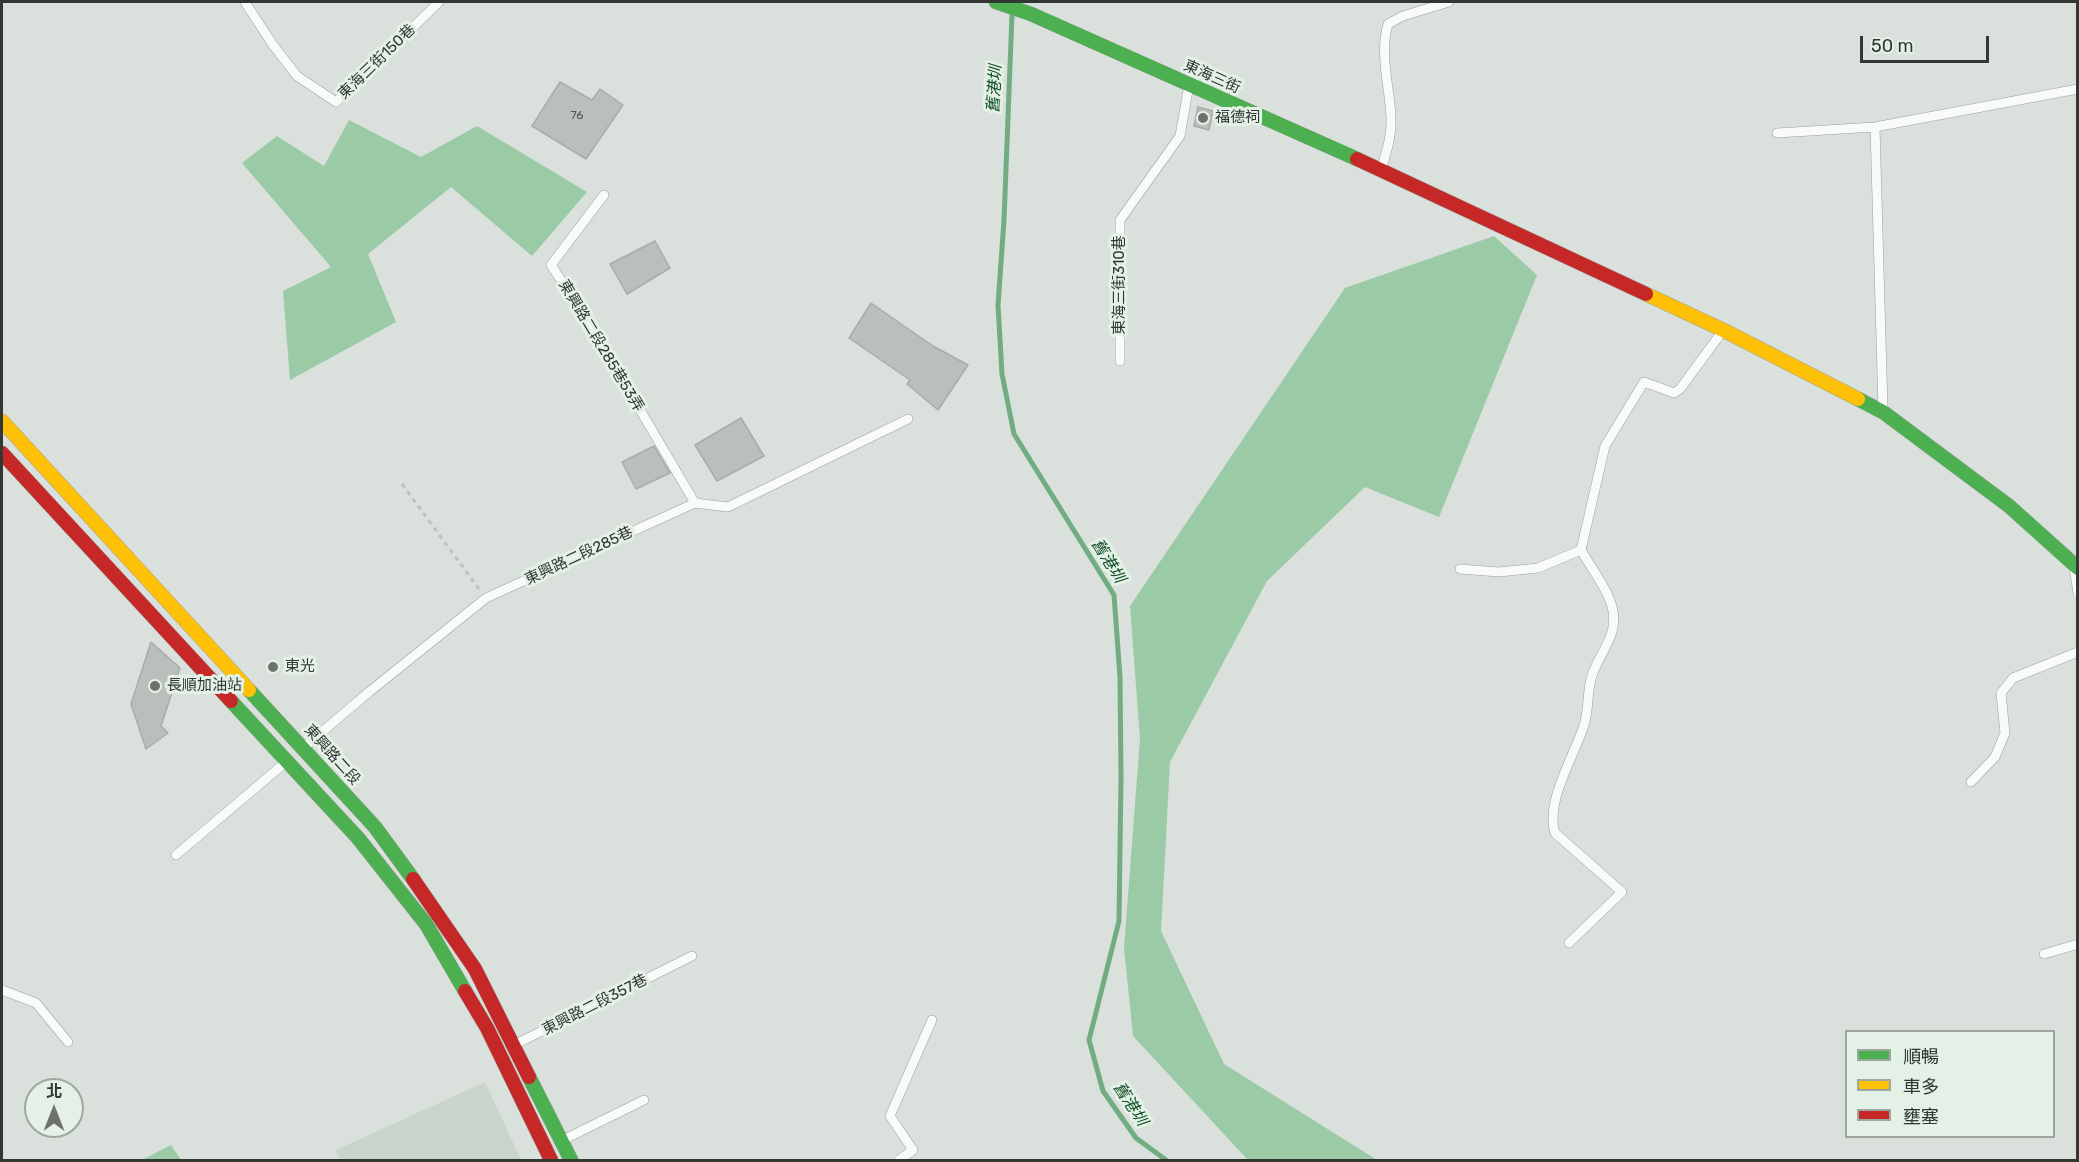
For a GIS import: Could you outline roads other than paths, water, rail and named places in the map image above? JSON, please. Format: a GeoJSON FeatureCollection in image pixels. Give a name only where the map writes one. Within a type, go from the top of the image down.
{"type":"FeatureCollection","features":[{"type":"Feature","properties":{"kind":"main road","name":"東海三街"},"geometry":{"type":"LineString","coordinates":[[996,2],[1031,14],[1380,170],[1724,330],[1883,412],[2009,506],[2075,565]]}},
{"type":"Feature","properties":{"kind":"main road","name":"東興路二段"},"geometry":{"type":"LineString","coordinates":[[2,421],[375,827],[475,969],[571,1161]]}},
{"type":"Feature","properties":{"kind":"main road"},"geometry":{"type":"LineString","coordinates":[[2,453],[285,762],[358,838],[426,924],[487,1028],[548,1155]]}},
{"type":"Feature","properties":{"kind":"lane","name":"東海三街150巷"},"geometry":{"type":"LineString","coordinates":[[245,2],[273,45],[297,76],[336,102],[439,2]]}},
{"type":"Feature","properties":{"kind":"lane"},"geometry":{"type":"LineString","coordinates":[[1380,170],[1390,139],[1392,119],[1383,40],[1388,24],[1403,16],[1449,2]]}},
{"type":"Feature","properties":{"kind":"lane","name":"東海三街310巷"},"geometry":{"type":"LineString","coordinates":[[1120,361],[1120,220],[1180,136],[1189,85]]}},
{"type":"Feature","properties":{"kind":"lane"},"geometry":{"type":"LineString","coordinates":[[1777,133],[1875,127],[2078,89]]}},
{"type":"Feature","properties":{"kind":"lane"},"geometry":{"type":"LineString","coordinates":[[1875,127],[1883,412]]}},
{"type":"Feature","properties":{"kind":"lane","name":"東興路二段285巷53弄"},"geometry":{"type":"LineString","coordinates":[[604,195],[551,265],[695,503]]}},
{"type":"Feature","properties":{"kind":"lane"},"geometry":{"type":"LineString","coordinates":[[1569,943],[1622,892],[1555,833],[1552,824],[1552,816],[1564,775],[1585,723],[1591,678],[1614,627],[1610,601],[1581,550],[1605,446],[1644,381],[1674,393],[1680,389],[1724,330]]}},
{"type":"Feature","properties":{"kind":"lane"},"geometry":{"type":"LineString","coordinates":[[695,503],[728,507],[908,419]]}},
{"type":"Feature","properties":{"kind":"lane","name":"東興路二段285巷"},"geometry":{"type":"LineString","coordinates":[[176,855],[369,692],[486,598],[695,503]]}},
{"type":"Feature","properties":{"kind":"lane"},"geometry":{"type":"LineString","coordinates":[[1460,568],[1499,572],[1538,568],[1581,550]]}},
{"type":"Feature","properties":{"kind":"lane"},"geometry":{"type":"LineString","coordinates":[[2075,565],[2078,593]]}},
{"type":"Feature","properties":{"kind":"lane"},"geometry":{"type":"LineString","coordinates":[[1971,782],[1995,757],[2005,733],[2001,693],[2013,678],[2078,652]]}},
{"type":"Feature","properties":{"kind":"lane"},"geometry":{"type":"LineString","coordinates":[[2044,954],[2078,944]]}},
{"type":"Feature","properties":{"kind":"lane","name":"東興路二段357巷"},"geometry":{"type":"LineString","coordinates":[[498,1052],[692,956]]}},
{"type":"Feature","properties":{"kind":"lane"},"geometry":{"type":"LineString","coordinates":[[2,990],[36,1003],[68,1042]]}},
{"type":"Feature","properties":{"kind":"lane"},"geometry":{"type":"LineString","coordinates":[[899,1161],[913,1150],[890,1116],[932,1020]]}},
{"type":"Feature","properties":{"kind":"lane"},"geometry":{"type":"LineString","coordinates":[[548,1155],[561,1140],[644,1100]]}},
{"type":"Feature","properties":{"kind":"waterway","name":"舊港圳"},"geometry":{"type":"LineString","coordinates":[[1012,15],[1004,220],[998,305],[1002,374],[1014,434],[1114,595],[1120,677],[1119,921],[1089,1040],[1103,1091],[1136,1138],[1166,1160]]}},
{"type":"Feature","properties":{"kind":"place","name":"福德祠"},"geometry":{"type":"Point","coordinates":[1203,118]}},
{"type":"Feature","properties":{"kind":"place","name":"東光"},"geometry":{"type":"Point","coordinates":[273,667]}},
{"type":"Feature","properties":{"kind":"place","name":"長順加油站"},"geometry":{"type":"Point","coordinates":[155,686]}}]}
